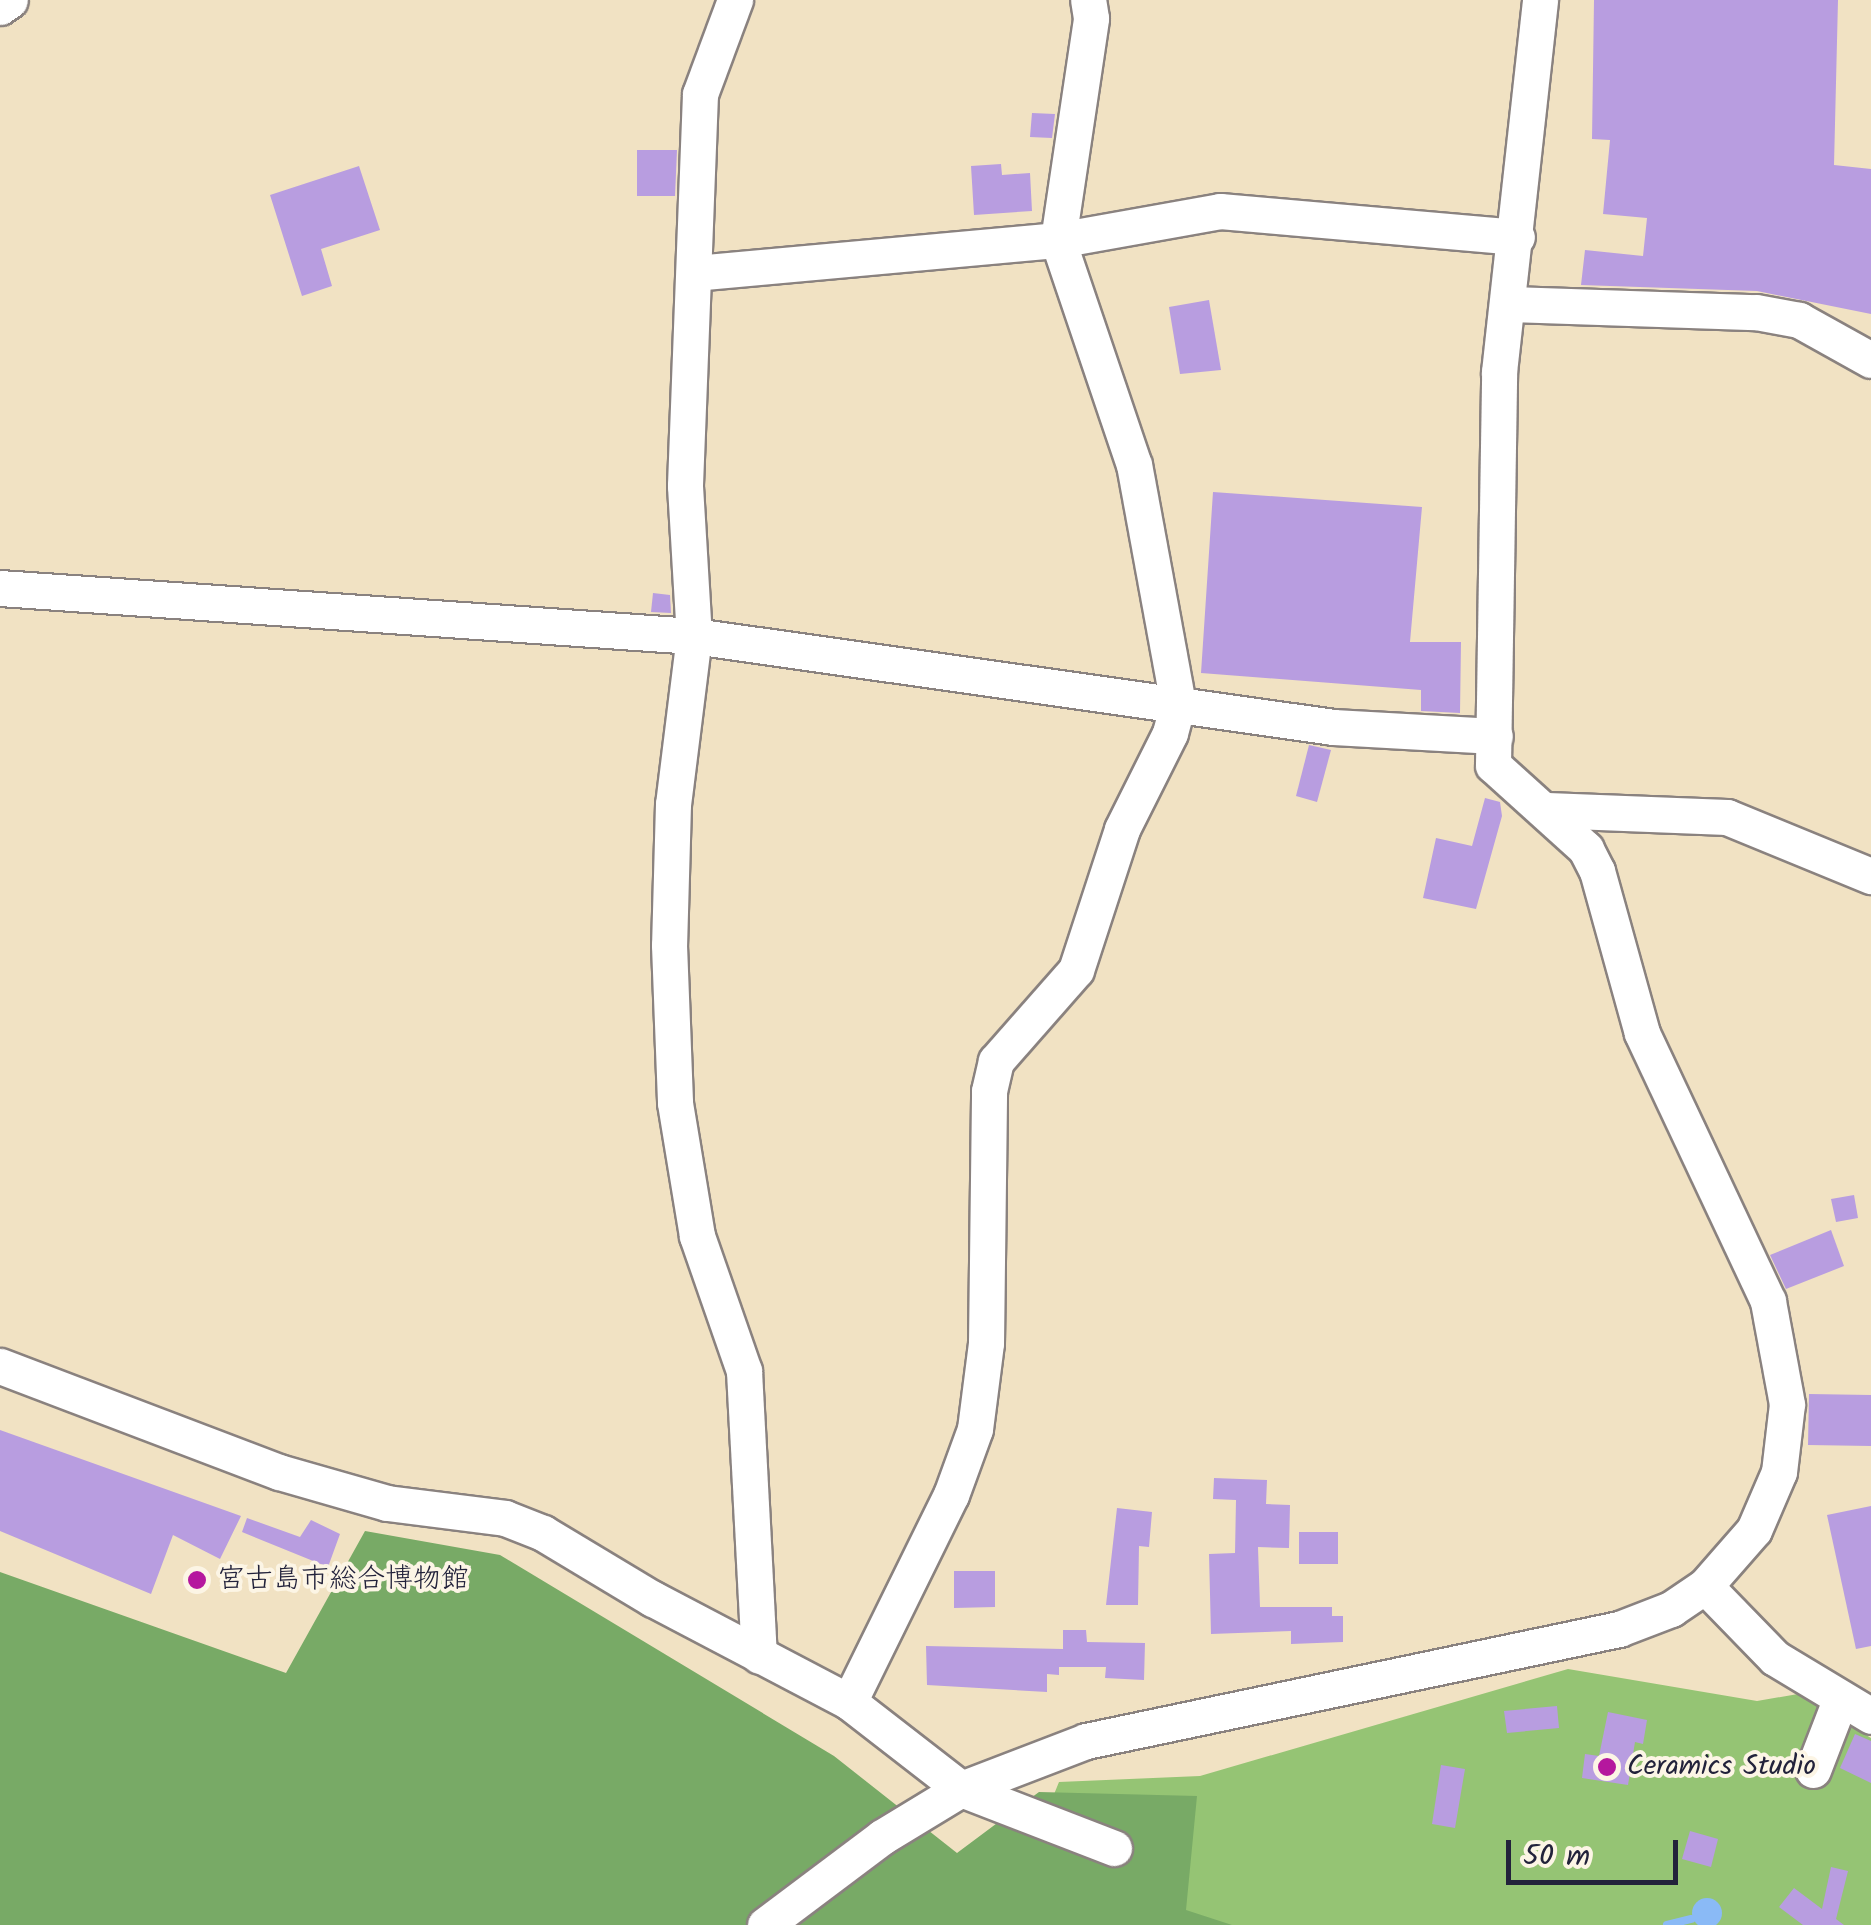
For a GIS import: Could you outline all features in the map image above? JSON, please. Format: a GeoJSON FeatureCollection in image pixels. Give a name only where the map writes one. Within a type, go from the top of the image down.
{"type":"FeatureCollection","features":[{"type":"Feature","properties":{"kind":"street"},"geometry":{"type":"LineString","coordinates":[[0,7],[10,0]]}},
{"type":"Feature","properties":{"kind":"street"},"geometry":{"type":"LineString","coordinates":[[735,0],[718,59],[700,94],[685,486],[694,636],[673,804],[675,1103],[696,1236],[744,1371],[759,1656]]}},
{"type":"Feature","properties":{"kind":"street"},"geometry":{"type":"LineString","coordinates":[[849,1702],[951,1494],[975,1430],[986,1343],[989,1092],[996,1061],[1076,970],[1122,829],[1170,733],[1178,704],[1134,465],[1058,240],[1088,0]]}},
{"type":"Feature","properties":{"kind":"street"},"geometry":{"type":"LineString","coordinates":[[765,1925],[882,1838],[961,1789],[1131,1729],[1619,1630],[1671,1610],[1704,1586],[1754,1530],[1780,1472],[1787,1404],[1768,1301],[1642,1033],[1597,871],[1586,849],[1493,765],[1499,372],[1510,304],[1540,0]]}},
{"type":"Feature","properties":{"kind":"street"},"geometry":{"type":"LineString","coordinates":[[694,273],[1058,240],[1220,211],[1517,237]]}},
{"type":"Feature","properties":{"kind":"street"},"geometry":{"type":"LineString","coordinates":[[1510,304],[1756,312],[1799,320],[1871,360]]}},
{"type":"Feature","properties":{"kind":"street"},"geometry":{"type":"LineString","coordinates":[[0,588],[694,636],[1333,727],[1495,736]]}},
{"type":"Feature","properties":{"kind":"street"},"geometry":{"type":"LineString","coordinates":[[1547,810],[1727,817],[1871,876]]}},
{"type":"Feature","properties":{"kind":"street"},"geometry":{"type":"LineString","coordinates":[[0,1366],[278,1472],[387,1504],[506,1518],[849,1702],[961,1789],[1114,1848]]}},
{"type":"Feature","properties":{"kind":"street"},"geometry":{"type":"LineString","coordinates":[[1704,1586],[1774,1658],[1856,1708],[1813,1770]]}},
{"type":"Feature","properties":{"kind":"green space"},"geometry":{"type":"Polygon","coordinates":[[[365,1531],[500,1555],[834,1756],[957,1853],[1039,1792],[1197,1796],[1186,1910],[1232,1925],[0,1925],[0,1572],[286,1673],[365,1531]]]}},
{"type":"Feature","properties":{"kind":"green space"},"geometry":{"type":"Polygon","coordinates":[[[1568,1669],[1757,1701],[1798,1694],[1871,1738],[1871,1925],[1009,1925],[1009,1905],[1059,1782],[1200,1776],[1568,1669]]]}},
{"type":"Feature","properties":{"kind":"water"},"geometry":{"type":"Polygon","coordinates":[[[1707,1898],[1718,1902],[1722,1913],[1718,1924],[1707,1928],[1696,1924],[1692,1913],[1696,1902],[1707,1898]]]}},
{"type":"Feature","properties":{"kind":"building"},"geometry":{"type":"Polygon","coordinates":[[[1594,0],[1838,0],[1834,165],[1871,169],[1871,314],[1757,291],[1581,285],[1585,250],[1643,256],[1647,218],[1603,214],[1610,140],[1592,139],[1594,0]]]}},
{"type":"Feature","properties":{"kind":"building"},"geometry":{"type":"Polygon","coordinates":[[[1032,113],[1055,114],[1052,138],[1030,137],[1032,113]]]}},
{"type":"Feature","properties":{"kind":"building"},"geometry":{"type":"Polygon","coordinates":[[[637,150],[677,150],[675,196],[637,196],[637,150]]]}},
{"type":"Feature","properties":{"kind":"building"},"geometry":{"type":"Polygon","coordinates":[[[1001,164],[1002,175],[1030,173],[1032,211],[974,215],[971,166],[1001,164]]]}},
{"type":"Feature","properties":{"kind":"building"},"geometry":{"type":"Polygon","coordinates":[[[359,166],[380,230],[321,249],[332,286],[302,296],[270,195],[359,166]]]}},
{"type":"Feature","properties":{"kind":"building"},"geometry":{"type":"Polygon","coordinates":[[[1209,300],[1221,370],[1180,374],[1169,307],[1209,300]]]}},
{"type":"Feature","properties":{"kind":"building"},"geometry":{"type":"Polygon","coordinates":[[[1213,492],[1422,507],[1410,642],[1461,642],[1460,713],[1421,711],[1421,690],[1201,673],[1213,492]]]}},
{"type":"Feature","properties":{"kind":"building"},"geometry":{"type":"Polygon","coordinates":[[[653,593],[670,595],[671,613],[651,612],[653,593]]]}},
{"type":"Feature","properties":{"kind":"building"},"geometry":{"type":"Polygon","coordinates":[[[1309,745],[1331,750],[1317,802],[1296,796],[1309,745]]]}},
{"type":"Feature","properties":{"kind":"building"},"geometry":{"type":"Polygon","coordinates":[[[1485,798],[1500,802],[1502,816],[1476,909],[1423,898],[1436,838],[1472,846],[1485,798]]]}},
{"type":"Feature","properties":{"kind":"building"},"geometry":{"type":"Polygon","coordinates":[[[1854,1195],[1858,1218],[1836,1222],[1831,1199],[1854,1195]]]}},
{"type":"Feature","properties":{"kind":"building"},"geometry":{"type":"Polygon","coordinates":[[[1831,1230],[1844,1266],[1786,1289],[1770,1255],[1831,1230]]]}},
{"type":"Feature","properties":{"kind":"building"},"geometry":{"type":"Polygon","coordinates":[[[1809,1394],[1871,1395],[1871,1446],[1808,1445],[1809,1394]]]}},
{"type":"Feature","properties":{"kind":"building"},"geometry":{"type":"Polygon","coordinates":[[[0,1430],[241,1516],[220,1559],[173,1535],[151,1594],[0,1531],[0,1430]]]}},
{"type":"Feature","properties":{"kind":"building"},"geometry":{"type":"Polygon","coordinates":[[[1214,1478],[1267,1480],[1266,1504],[1290,1505],[1289,1548],[1258,1547],[1260,1607],[1332,1607],[1332,1616],[1343,1616],[1343,1642],[1291,1644],[1291,1631],[1211,1634],[1209,1554],[1235,1553],[1236,1500],[1213,1499],[1214,1478]]]}},
{"type":"Feature","properties":{"kind":"building"},"geometry":{"type":"Polygon","coordinates":[[[1871,1506],[1871,1646],[1856,1649],[1827,1515],[1871,1506]]]}},
{"type":"Feature","properties":{"kind":"building"},"geometry":{"type":"Polygon","coordinates":[[[1117,1508],[1152,1512],[1149,1547],[1139,1546],[1138,1605],[1106,1605],[1117,1508]]]}},
{"type":"Feature","properties":{"kind":"building"},"geometry":{"type":"Polygon","coordinates":[[[247,1518],[300,1537],[311,1520],[340,1534],[328,1567],[242,1532],[247,1518]]]}},
{"type":"Feature","properties":{"kind":"building"},"geometry":{"type":"Polygon","coordinates":[[[1299,1532],[1338,1532],[1338,1564],[1299,1564],[1299,1532]]]}},
{"type":"Feature","properties":{"kind":"building"},"geometry":{"type":"Polygon","coordinates":[[[954,1571],[995,1571],[995,1607],[954,1608],[954,1571]]]}},
{"type":"Feature","properties":{"kind":"building"},"geometry":{"type":"Polygon","coordinates":[[[1063,1630],[1086,1630],[1087,1642],[1145,1643],[1144,1680],[1105,1678],[1106,1667],[1059,1667],[1059,1675],[1047,1674],[1047,1692],[927,1685],[926,1646],[1063,1649],[1063,1630]]]}},
{"type":"Feature","properties":{"kind":"building"},"geometry":{"type":"Polygon","coordinates":[[[1557,1706],[1559,1728],[1507,1733],[1504,1711],[1557,1706]]]}},
{"type":"Feature","properties":{"kind":"building"},"geometry":{"type":"Polygon","coordinates":[[[1608,1712],[1647,1720],[1643,1744],[1635,1742],[1628,1785],[1582,1778],[1585,1754],[1599,1756],[1608,1712]]]}},
{"type":"Feature","properties":{"kind":"building"},"geometry":{"type":"Polygon","coordinates":[[[1855,1734],[1871,1741],[1871,1783],[1840,1768],[1855,1734]]]}},
{"type":"Feature","properties":{"kind":"building"},"geometry":{"type":"Polygon","coordinates":[[[1441,1765],[1465,1769],[1455,1828],[1432,1824],[1441,1765]]]}},
{"type":"Feature","properties":{"kind":"building"},"geometry":{"type":"Polygon","coordinates":[[[1690,1831],[1718,1839],[1711,1867],[1682,1859],[1690,1831]]]}},
{"type":"Feature","properties":{"kind":"building"},"geometry":{"type":"Polygon","coordinates":[[[1831,1867],[1848,1871],[1836,1919],[1844,1925],[1803,1925],[1779,1907],[1794,1888],[1822,1909],[1831,1867]]]}},
{"type":"Feature","properties":{"kind":"waterway"},"geometry":{"type":"LineString","coordinates":[[1667,1925],[1691,1919]]}},
{"type":"Feature","properties":{"kind":"place","name":"宮古島市総合博物館"},"geometry":{"type":"Point","coordinates":[197,1580]}},
{"type":"Feature","properties":{"kind":"place","name":"Ceramics Studio"},"geometry":{"type":"Point","coordinates":[1607,1767]}}]}
